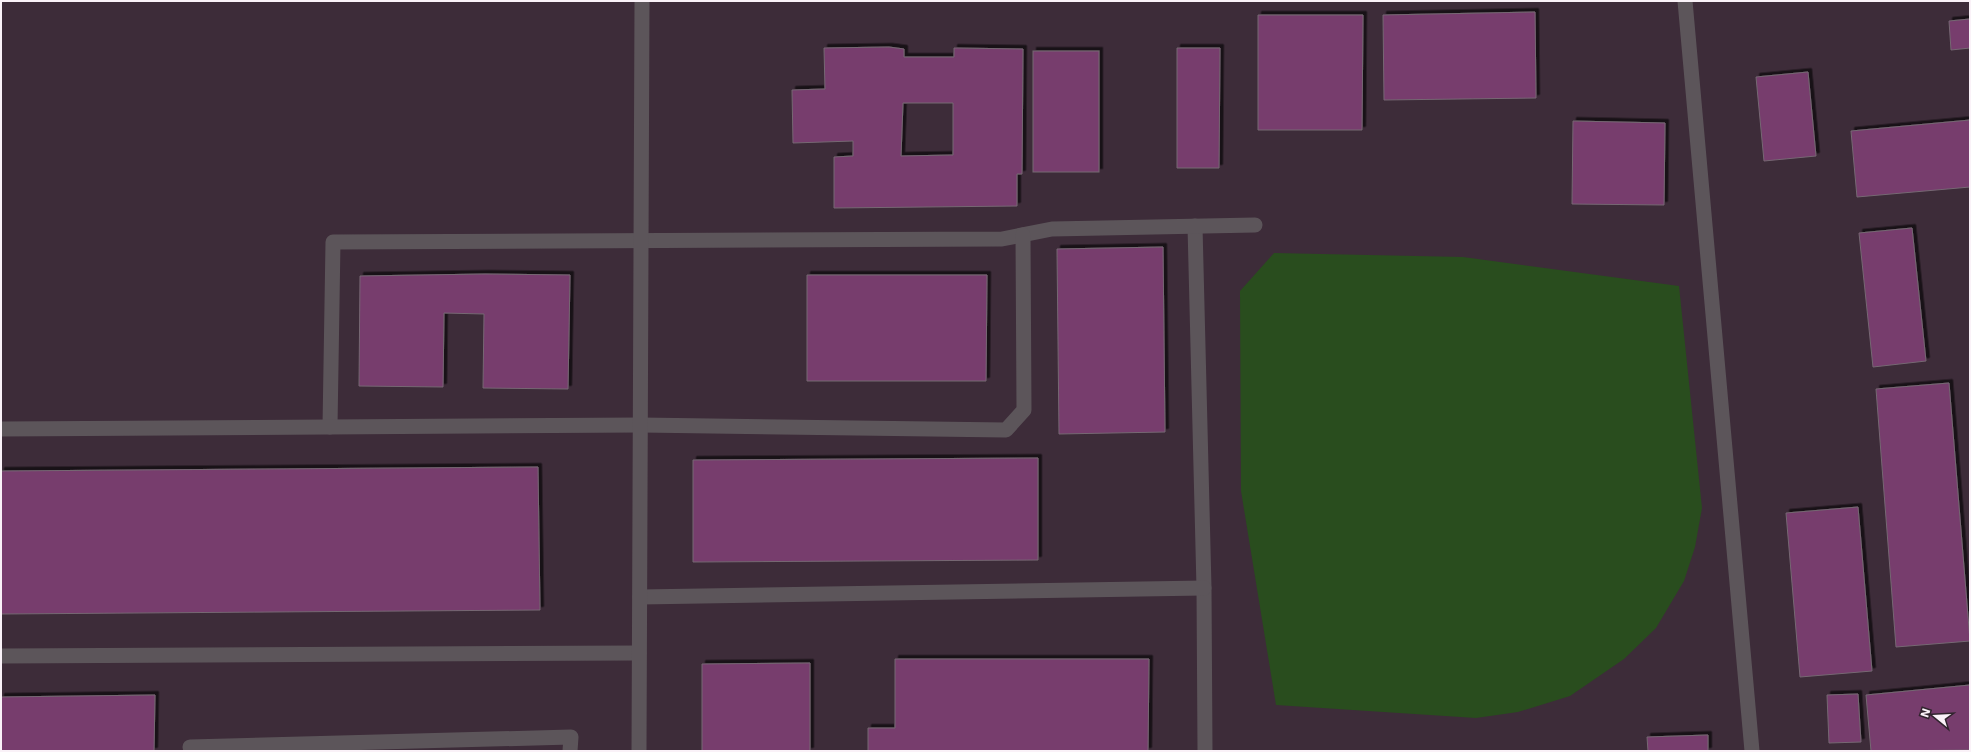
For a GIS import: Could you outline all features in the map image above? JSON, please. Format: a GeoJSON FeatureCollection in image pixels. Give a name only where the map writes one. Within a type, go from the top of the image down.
{"type":"FeatureCollection","features":[{"type":"Feature","properties":{"kind":"lane"},"geometry":{"type":"LineString","coordinates":[[639,751],[642,1]]}},
{"type":"Feature","properties":{"kind":"lane"},"geometry":{"type":"LineString","coordinates":[[1685,1],[1752,751]]}},
{"type":"Feature","properties":{"kind":"lane"},"geometry":{"type":"LineString","coordinates":[[330,427],[332,242],[1002,239],[1052,229],[1255,225]]}},
{"type":"Feature","properties":{"kind":"lane"},"geometry":{"type":"LineString","coordinates":[[1195,226],[1204,588],[1205,751]]}},
{"type":"Feature","properties":{"kind":"lane"},"geometry":{"type":"LineString","coordinates":[[1,429],[640,425],[1006,430],[1024,410],[1023,235]]}},
{"type":"Feature","properties":{"kind":"lane"},"geometry":{"type":"LineString","coordinates":[[640,597],[1204,588]]}},
{"type":"Feature","properties":{"kind":"lane"},"geometry":{"type":"LineString","coordinates":[[1,656],[639,653]]}},
{"type":"Feature","properties":{"kind":"lane"},"geometry":{"type":"LineString","coordinates":[[190,747],[571,737],[570,751]]}},
{"type":"Feature","properties":{"kind":"shaded area"},"geometry":{"type":"Polygon","coordinates":[[[1,1],[1970,1],[1970,751],[1,751],[1,1]]]}},
{"type":"Feature","properties":{"kind":"green space"},"geometry":{"type":"Polygon","coordinates":[[[1274,253],[1463,257],[1679,286],[1702,508],[1695,547],[1684,581],[1656,628],[1624,659],[1570,696],[1518,712],[1476,718],[1276,705],[1241,491],[1240,291],[1274,253]]]}},
{"type":"Feature","properties":{"kind":"building"},"geometry":{"type":"Polygon","coordinates":[[[1535,12],[1536,98],[1384,100],[1383,15],[1535,12]]]}},
{"type":"Feature","properties":{"kind":"building"},"geometry":{"type":"Polygon","coordinates":[[[1258,15],[1363,15],[1362,130],[1258,130],[1258,15]]]}},
{"type":"Feature","properties":{"kind":"building"},"geometry":{"type":"Polygon","coordinates":[[[1970,19],[1970,48],[1951,50],[1949,21],[1970,19]]]}},
{"type":"Feature","properties":{"kind":"building"},"geometry":{"type":"Polygon","coordinates":[[[889,47],[904,49],[904,57],[954,57],[954,48],[1023,49],[1022,174],[1017,174],[1017,206],[834,208],[834,157],[853,156],[853,141],[793,143],[792,90],[825,89],[824,48],[889,47]],[[903,103],[901,156],[953,155],[953,103],[903,103]]]}},
{"type":"Feature","properties":{"kind":"building"},"geometry":{"type":"Polygon","coordinates":[[[1177,48],[1220,48],[1219,168],[1177,168],[1177,48]]]}},
{"type":"Feature","properties":{"kind":"building"},"geometry":{"type":"Polygon","coordinates":[[[1033,51],[1099,51],[1099,172],[1033,172],[1033,51]]]}},
{"type":"Feature","properties":{"kind":"building"},"geometry":{"type":"Polygon","coordinates":[[[1808,72],[1816,156],[1764,161],[1756,77],[1808,72]]]}},
{"type":"Feature","properties":{"kind":"building"},"geometry":{"type":"Polygon","coordinates":[[[1970,120],[1970,187],[1857,197],[1851,131],[1970,120]]]}},
{"type":"Feature","properties":{"kind":"building"},"geometry":{"type":"Polygon","coordinates":[[[1573,121],[1665,123],[1664,205],[1572,204],[1573,121]]]}},
{"type":"Feature","properties":{"kind":"building"},"geometry":{"type":"Polygon","coordinates":[[[1912,228],[1926,361],[1873,367],[1859,233],[1912,228]]]}},
{"type":"Feature","properties":{"kind":"building"},"geometry":{"type":"Polygon","coordinates":[[[1163,247],[1165,432],[1059,434],[1057,249],[1163,247]]]}},
{"type":"Feature","properties":{"kind":"building"},"geometry":{"type":"Polygon","coordinates":[[[485,274],[570,275],[568,389],[483,388],[484,314],[444,313],[443,387],[359,386],[360,276],[485,274]]]}},
{"type":"Feature","properties":{"kind":"building"},"geometry":{"type":"Polygon","coordinates":[[[807,275],[987,275],[986,381],[807,381],[807,275]]]}},
{"type":"Feature","properties":{"kind":"building"},"geometry":{"type":"Polygon","coordinates":[[[1949,383],[1970,641],[1896,647],[1876,389],[1949,383]]]}},
{"type":"Feature","properties":{"kind":"building"},"geometry":{"type":"Polygon","coordinates":[[[1038,458],[1038,560],[693,562],[693,460],[1038,458]]]}},
{"type":"Feature","properties":{"kind":"building"},"geometry":{"type":"Polygon","coordinates":[[[538,467],[540,610],[1,614],[1,471],[538,467]]]}},
{"type":"Feature","properties":{"kind":"building"},"geometry":{"type":"Polygon","coordinates":[[[1858,507],[1872,671],[1800,677],[1786,513],[1858,507]]]}},
{"type":"Feature","properties":{"kind":"building"},"geometry":{"type":"Polygon","coordinates":[[[895,659],[1149,659],[1148,751],[868,751],[868,728],[895,728],[895,659]]]}},
{"type":"Feature","properties":{"kind":"building"},"geometry":{"type":"Polygon","coordinates":[[[810,663],[810,751],[702,751],[702,664],[810,663]]]}},
{"type":"Feature","properties":{"kind":"building"},"geometry":{"type":"Polygon","coordinates":[[[1970,685],[1970,750],[1871,751],[1866,695],[1970,685]]]}},
{"type":"Feature","properties":{"kind":"building"},"geometry":{"type":"Polygon","coordinates":[[[1858,694],[1861,742],[1829,743],[1827,695],[1858,694]]]}},
{"type":"Feature","properties":{"kind":"building"},"geometry":{"type":"Polygon","coordinates":[[[155,695],[154,751],[1,751],[1,697],[155,695]]]}},
{"type":"Feature","properties":{"kind":"building"},"geometry":{"type":"Polygon","coordinates":[[[1708,735],[1708,751],[1648,751],[1647,737],[1708,735]]]}}]}
